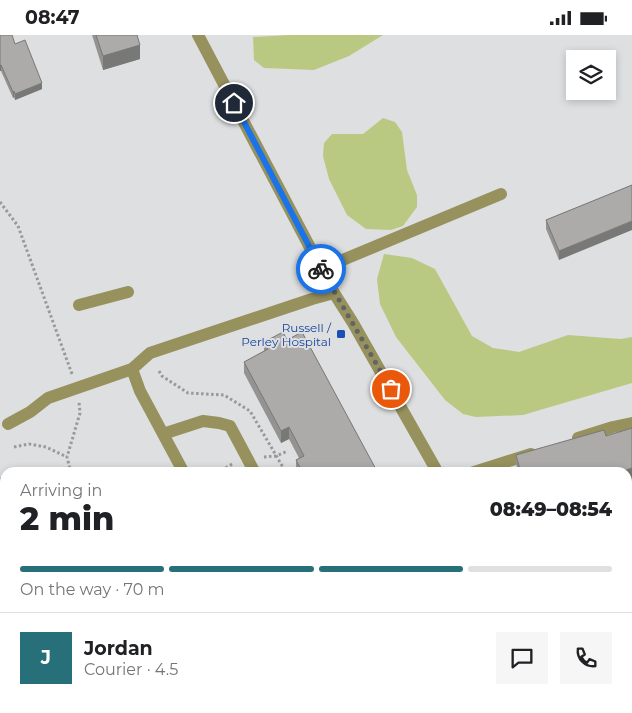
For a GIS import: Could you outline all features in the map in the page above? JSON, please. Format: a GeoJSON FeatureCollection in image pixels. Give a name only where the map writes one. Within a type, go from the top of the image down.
{"type":"FeatureCollection","features":[{"type":"Feature","properties":{"kind":"street"},"geometry":{"type":"LineString","coordinates":[[198,35],[334,293],[435,467]]}},
{"type":"Feature","properties":{"kind":"street"},"geometry":{"type":"LineString","coordinates":[[321,269],[501,194]]}},
{"type":"Feature","properties":{"kind":"street"},"geometry":{"type":"LineString","coordinates":[[79,305],[128,292]]}},
{"type":"Feature","properties":{"kind":"street"},"geometry":{"type":"LineString","coordinates":[[8,424],[30,412],[48,398],[132,369],[150,353],[334,293]]}},
{"type":"Feature","properties":{"kind":"street"},"geometry":{"type":"LineString","coordinates":[[132,369],[140,391],[181,467]]}},
{"type":"Feature","properties":{"kind":"street"},"geometry":{"type":"LineString","coordinates":[[163,434],[203,421],[230,426],[251,467]]}},
{"type":"Feature","properties":{"kind":"street"},"geometry":{"type":"LineString","coordinates":[[568,442],[613,427],[632,423]]}},
{"type":"Feature","properties":{"kind":"street"},"geometry":{"type":"LineString","coordinates":[[489,467],[541,450]]}},
{"type":"Feature","properties":{"kind":"path"},"geometry":{"type":"LineString","coordinates":[[0,203],[18,226],[77,388],[80,413],[67,457],[70,467]]}},
{"type":"Feature","properties":{"kind":"path"},"geometry":{"type":"LineString","coordinates":[[14,447],[29,444],[46,447],[67,457]]}},
{"type":"Feature","properties":{"kind":"green space"},"geometry":{"type":"Polygon","coordinates":[[[383,35],[349,56],[314,70],[264,68],[254,60],[253,37],[383,35]]]}},
{"type":"Feature","properties":{"kind":"green space"},"geometry":{"type":"Polygon","coordinates":[[[383,118],[395,122],[402,132],[407,170],[417,195],[417,207],[403,226],[391,230],[366,229],[347,215],[329,179],[323,156],[324,143],[332,134],[363,134],[383,118]]]}},
{"type":"Feature","properties":{"kind":"green space"},"geometry":{"type":"Polygon","coordinates":[[[384,254],[412,258],[435,269],[472,336],[493,348],[519,352],[568,335],[621,339],[632,337],[632,383],[523,415],[476,417],[463,414],[445,400],[396,337],[380,304],[377,279],[384,254]]]}},
{"type":"Feature","properties":{"kind":"building"},"geometry":{"type":"Polygon","coordinates":[[[0,35],[12,35],[15,44],[25,40],[42,83],[15,94],[13,92],[0,65],[0,35]]]}},
{"type":"Feature","properties":{"kind":"building"},"geometry":{"type":"Polygon","coordinates":[[[96,35],[137,35],[140,45],[103,56],[96,35]]]}},
{"type":"Feature","properties":{"kind":"building"},"geometry":{"type":"Polygon","coordinates":[[[632,185],[632,221],[559,251],[546,220],[632,185]]]}},
{"type":"Feature","properties":{"kind":"building"},"geometry":{"type":"Polygon","coordinates":[[[283,332],[287,340],[302,332],[375,467],[300,467],[296,460],[304,456],[289,427],[281,431],[244,362],[268,349],[264,342],[283,332]]]}},
{"type":"Feature","properties":{"kind":"building"},"geometry":{"type":"Polygon","coordinates":[[[632,428],[632,467],[519,467],[516,455],[604,430],[606,436],[632,428]]]}},
{"type":"Feature","properties":{"kind":"way so far"},"geometry":{"type":"LineString","coordinates":[[321,269],[391,389]]}},
{"type":"Feature","properties":{"kind":"place","name":"Russell / Perley Hospital"},"geometry":{"type":"Point","coordinates":[341,334]}},
{"type":"Feature","properties":{"kind":"route"},"geometry":{"type":"LineString","coordinates":[[234,103],[321,269]]}}]}
